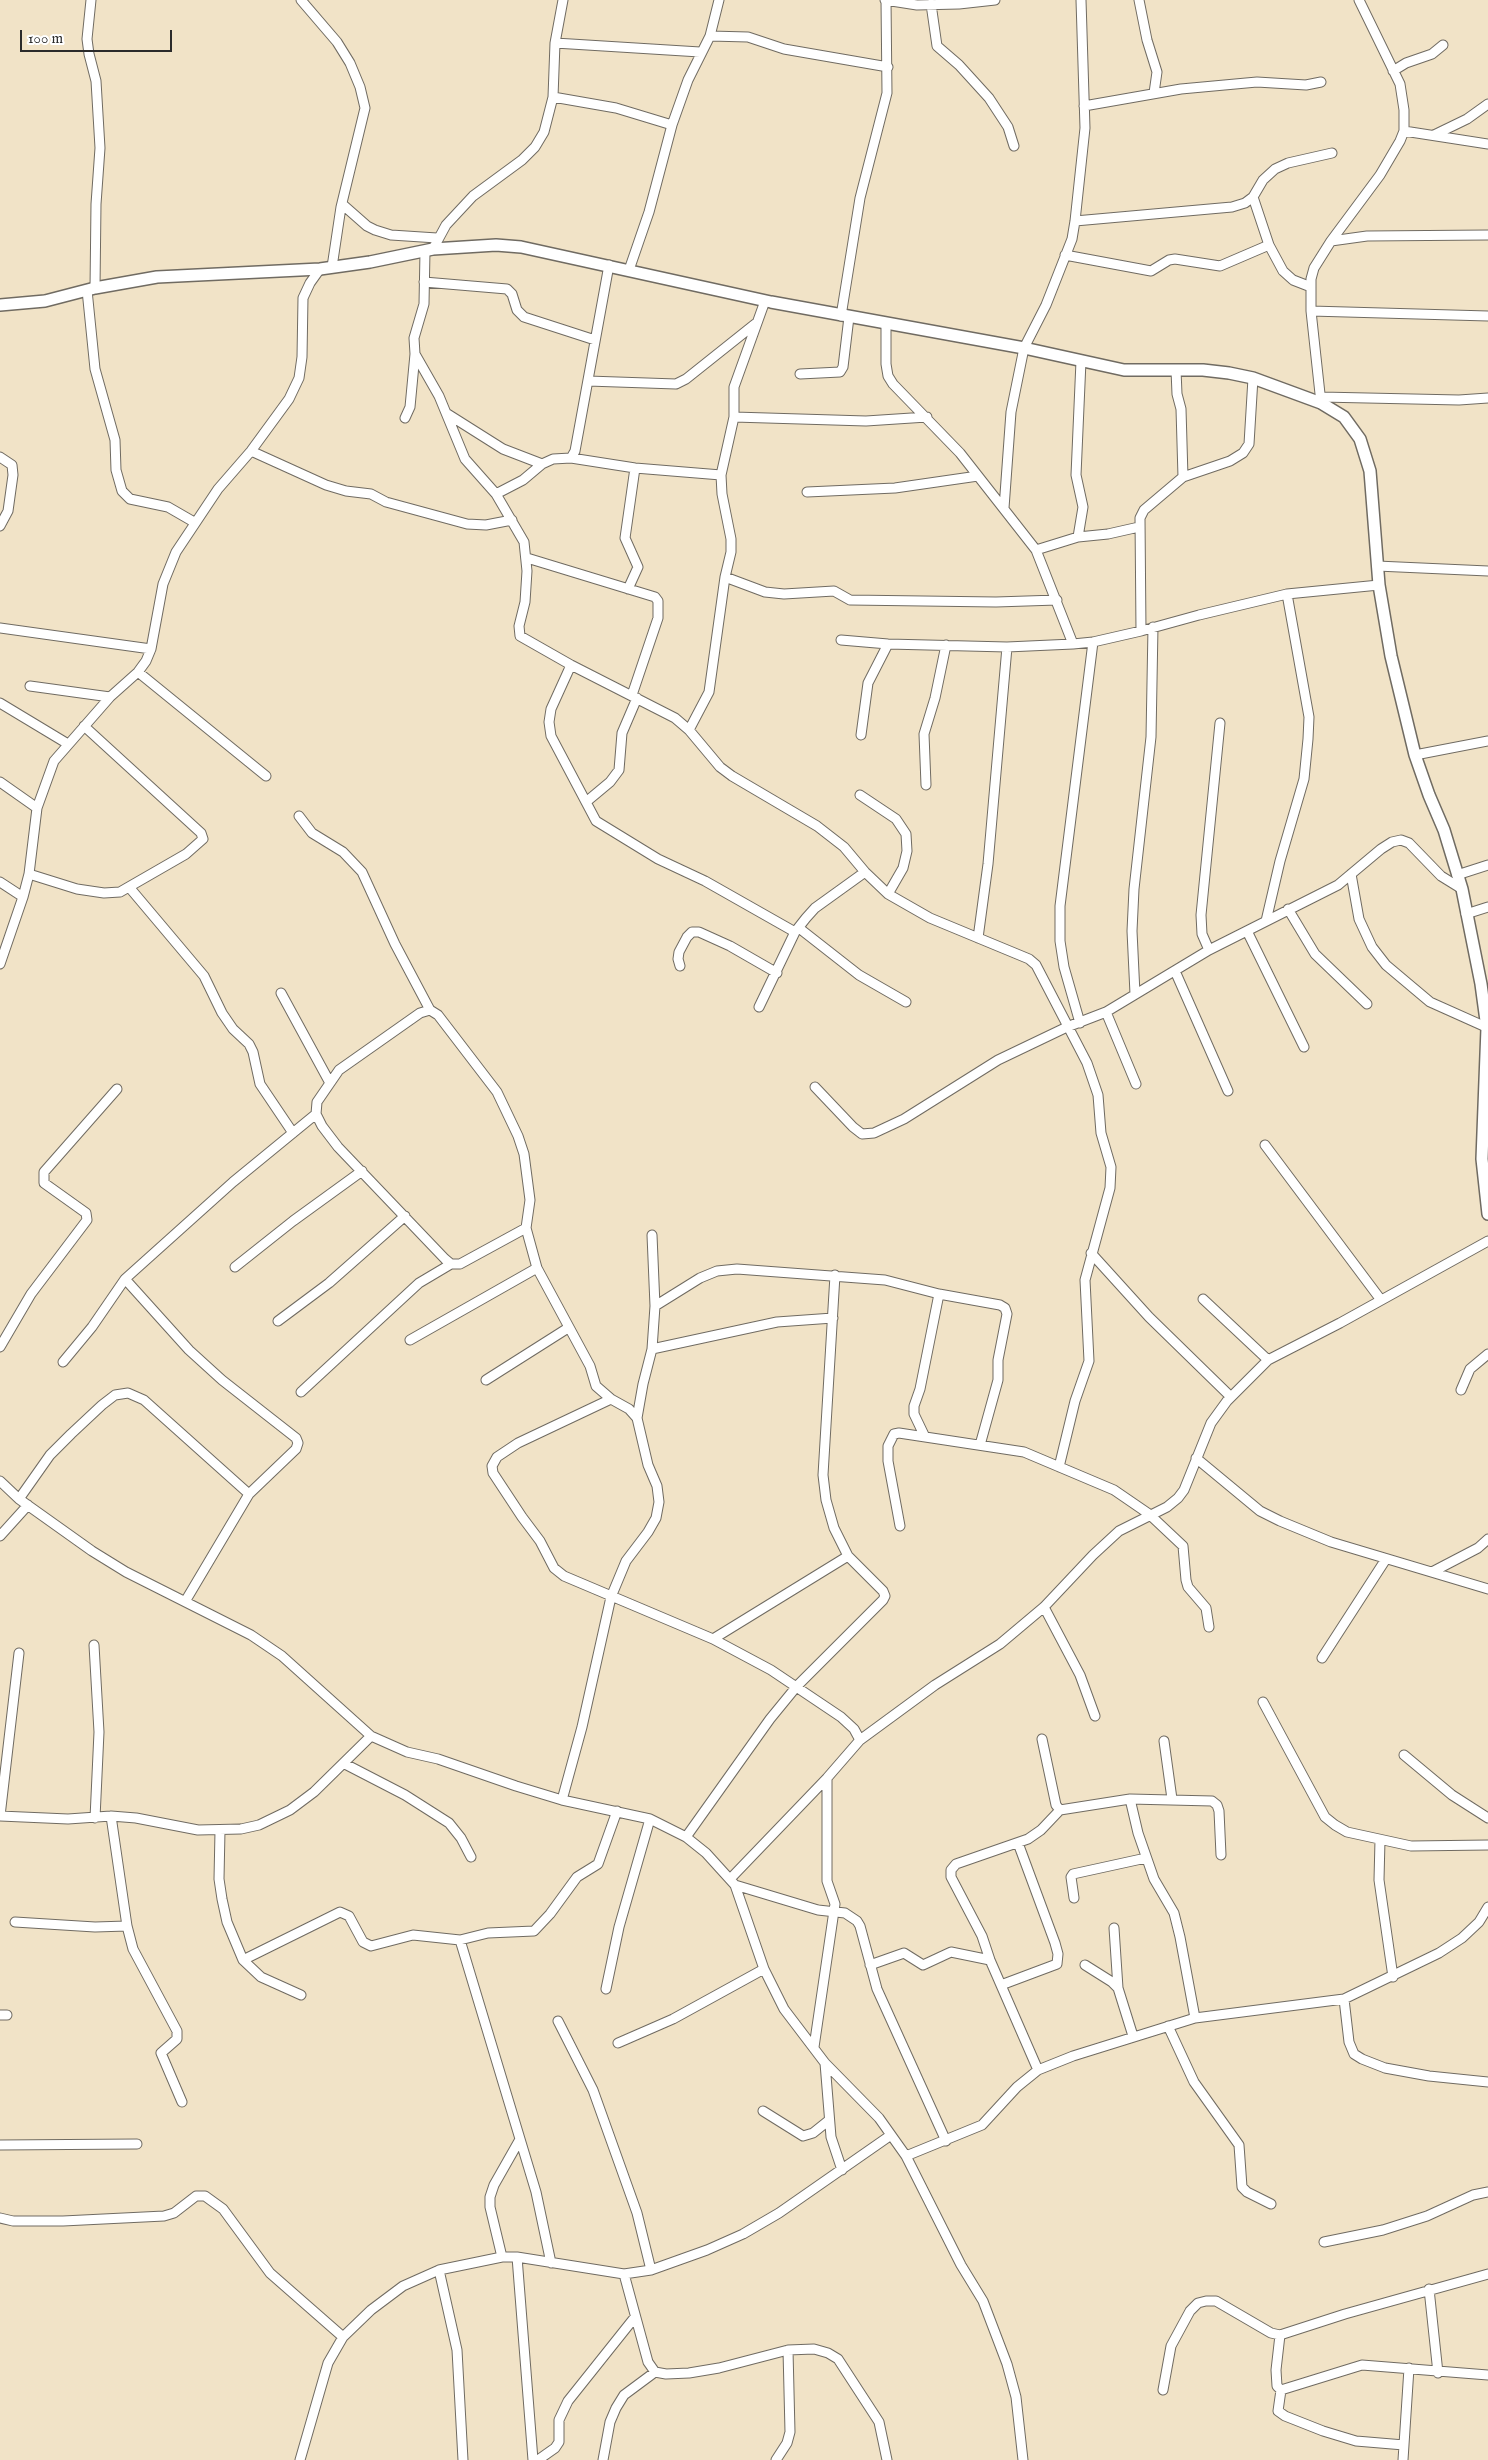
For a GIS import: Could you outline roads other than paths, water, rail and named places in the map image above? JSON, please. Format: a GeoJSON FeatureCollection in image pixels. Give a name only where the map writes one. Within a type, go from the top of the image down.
{"type":"FeatureCollection","features":[{"type":"Feature","properties":{"kind":"street"},"geometry":{"type":"LineString","coordinates":[[92,0],[87,39],[88,54],[96,81],[100,148],[91,289],[95,369],[115,440],[116,470],[122,491],[130,499],[168,507],[194,522]]}},
{"type":"Feature","properties":{"kind":"street"},"geometry":{"type":"LineString","coordinates":[[301,0],[337,42],[350,63],[363,97],[365,108],[342,204],[332,267]]}},
{"type":"Feature","properties":{"kind":"street"},"geometry":{"type":"LineString","coordinates":[[405,418],[410,407],[415,354],[414,338],[424,304],[424,282],[432,246],[446,225],[473,196],[522,160],[535,147],[544,132],[553,97],[555,43],[562,0]]}},
{"type":"Feature","properties":{"kind":"street"},"geometry":{"type":"LineString","coordinates":[[629,270],[650,212],[672,125],[688,80],[700,52],[710,36],[719,0]]}},
{"type":"Feature","properties":{"kind":"street"},"geometry":{"type":"LineString","coordinates":[[800,374],[835,374],[840,372],[843,366],[845,316],[860,198],[887,93],[886,0],[931,4],[959,4],[995,0]]}},
{"type":"Feature","properties":{"kind":"street"},"geometry":{"type":"LineString","coordinates":[[1004,508],[1012,412],[1024,348],[1046,305],[1072,240],[1075,221],[1085,128],[1081,0]]}},
{"type":"Feature","properties":{"kind":"street"},"geometry":{"type":"LineString","coordinates":[[1139,0],[1147,40],[1157,72],[1154,93]]}},
{"type":"Feature","properties":{"kind":"street"},"geometry":{"type":"LineString","coordinates":[[1359,0],[1393,71],[1403,97],[1404,131],[1380,175],[1331,241],[1314,268],[1311,287],[1311,310],[1321,400],[1344,417],[1360,438],[1370,471],[1379,585],[1391,656],[1416,755],[1429,795],[1444,830],[1462,889],[1481,984],[1487,1028],[1482,1159],[1488,1214]]}},
{"type":"Feature","properties":{"kind":"street"},"geometry":{"type":"LineString","coordinates":[[931,4],[937,46],[959,65],[989,98],[1008,127],[1014,146]]}},
{"type":"Feature","properties":{"kind":"street"},"geometry":{"type":"LineString","coordinates":[[710,36],[748,37],[784,49],[888,67]]}},
{"type":"Feature","properties":{"kind":"street"},"geometry":{"type":"LineString","coordinates":[[555,43],[700,52]]}},
{"type":"Feature","properties":{"kind":"street"},"geometry":{"type":"LineString","coordinates":[[1393,71],[1406,63],[1432,54],[1443,45]]}},
{"type":"Feature","properties":{"kind":"street"},"geometry":{"type":"LineString","coordinates":[[1084,106],[1154,93],[1257,82],[1306,85],[1321,82]]}},
{"type":"Feature","properties":{"kind":"street"},"geometry":{"type":"LineString","coordinates":[[553,97],[616,108],[672,125]]}},
{"type":"Feature","properties":{"kind":"street"},"geometry":{"type":"LineString","coordinates":[[1434,136],[1467,119],[1488,104]]}},
{"type":"Feature","properties":{"kind":"street"},"geometry":{"type":"LineString","coordinates":[[1404,131],[1488,144]]}},
{"type":"Feature","properties":{"kind":"street"},"geometry":{"type":"LineString","coordinates":[[1075,221],[1232,207],[1245,203],[1253,197],[1262,180],[1275,169],[1288,163],[1332,153]]}},
{"type":"Feature","properties":{"kind":"street"},"geometry":{"type":"LineString","coordinates":[[1253,197],[1270,245],[1283,271],[1293,280],[1311,287]]}},
{"type":"Feature","properties":{"kind":"street"},"geometry":{"type":"LineString","coordinates":[[342,204],[367,226],[375,230],[432,246]]}},
{"type":"Feature","properties":{"kind":"street"},"geometry":{"type":"LineString","coordinates":[[1331,241],[1367,236],[1488,235]]}},
{"type":"Feature","properties":{"kind":"street"},"geometry":{"type":"LineString","coordinates":[[0,305],[45,301],[91,289],[157,277],[320,269],[432,246],[496,245],[521,247],[765,301],[1024,348],[1134,371],[1203,370],[1253,378],[1321,400],[1450,400],[1488,398]]}},
{"type":"Feature","properties":{"kind":"street"},"geometry":{"type":"LineString","coordinates":[[1065,255],[1151,271],[1168,260],[1175,259],[1220,266],[1270,245]]}},
{"type":"Feature","properties":{"kind":"street"},"geometry":{"type":"LineString","coordinates":[[571,458],[588,381],[609,265]]}},
{"type":"Feature","properties":{"kind":"street"},"geometry":{"type":"LineString","coordinates":[[0,964],[23,897],[29,874],[37,808],[54,761],[110,697],[138,672],[152,649],[163,584],[169,565],[194,522],[218,489],[251,451],[289,399],[298,378],[302,357],[303,298],[310,283],[320,269]]}},
{"type":"Feature","properties":{"kind":"street"},"geometry":{"type":"LineString","coordinates":[[424,282],[507,289],[512,294],[517,310],[524,317],[596,340]]}},
{"type":"Feature","properties":{"kind":"street"},"geometry":{"type":"LineString","coordinates":[[689,730],[709,692],[725,578],[731,552],[731,539],[722,494],[721,476],[734,418],[734,387],[755,324],[765,301]]}},
{"type":"Feature","properties":{"kind":"street"},"geometry":{"type":"LineString","coordinates":[[1311,310],[1488,316]]}},
{"type":"Feature","properties":{"kind":"street"},"geometry":{"type":"LineString","coordinates":[[588,381],[676,384],[686,379],[755,324]]}},
{"type":"Feature","properties":{"kind":"street"},"geometry":{"type":"LineString","coordinates":[[886,324],[886,364],[888,376],[893,384],[927,417],[978,476],[1036,550],[1074,644]]}},
{"type":"Feature","properties":{"kind":"street"},"geometry":{"type":"LineString","coordinates":[[415,354],[446,413],[465,459],[496,494],[524,542],[527,558],[525,602],[518,631],[525,639],[669,715],[689,730],[726,772],[817,826],[844,847],[865,872],[888,894],[930,918],[1019,954],[1036,965],[1087,1063],[1098,1094],[1101,1133],[1111,1167],[1110,1188],[1091,1253],[1084,1290],[1089,1361],[1075,1401],[1059,1467]]}},
{"type":"Feature","properties":{"kind":"street"},"geometry":{"type":"LineString","coordinates":[[1078,537],[1083,506],[1076,474],[1081,361]]}},
{"type":"Feature","properties":{"kind":"street"},"geometry":{"type":"LineString","coordinates":[[1176,370],[1177,394],[1181,410],[1183,477]]}},
{"type":"Feature","properties":{"kind":"street"},"geometry":{"type":"LineString","coordinates":[[1141,631],[1139,527],[1144,510],[1183,477],[1230,461],[1243,453],[1250,444],[1253,378]]}},
{"type":"Feature","properties":{"kind":"street"},"geometry":{"type":"LineString","coordinates":[[446,413],[503,450],[542,464]]}},
{"type":"Feature","properties":{"kind":"street"},"geometry":{"type":"LineString","coordinates":[[734,418],[866,421],[927,417]]}},
{"type":"Feature","properties":{"kind":"street"},"geometry":{"type":"LineString","coordinates":[[251,451],[326,485],[346,491],[371,494],[386,502],[467,524],[486,525],[512,520]]}},
{"type":"Feature","properties":{"kind":"street"},"geometry":{"type":"LineString","coordinates":[[0,457],[12,465],[13,475],[8,511],[0,526]]}},
{"type":"Feature","properties":{"kind":"street"},"geometry":{"type":"LineString","coordinates":[[496,494],[523,480],[542,464],[553,459],[571,458],[635,468],[721,476]]}},
{"type":"Feature","properties":{"kind":"street"},"geometry":{"type":"LineString","coordinates":[[628,589],[638,567],[625,538],[635,468]]}},
{"type":"Feature","properties":{"kind":"street"},"geometry":{"type":"LineString","coordinates":[[807,492],[895,488],[978,476]]}},
{"type":"Feature","properties":{"kind":"street"},"geometry":{"type":"LineString","coordinates":[[1036,550],[1078,537],[1108,534],[1139,527]]}},
{"type":"Feature","properties":{"kind":"street"},"geometry":{"type":"LineString","coordinates":[[527,558],[655,597],[659,606],[650,645],[622,733],[620,770],[610,782],[586,802]]}},
{"type":"Feature","properties":{"kind":"street"},"geometry":{"type":"LineString","coordinates":[[1377,566],[1488,571]]}},
{"type":"Feature","properties":{"kind":"street"},"geometry":{"type":"LineString","coordinates":[[725,578],[765,592],[784,594],[834,590],[850,600],[996,602],[1057,600]]}},
{"type":"Feature","properties":{"kind":"street"},"geometry":{"type":"LineString","coordinates":[[841,640],[888,644],[1007,647],[1074,644],[1093,642],[1141,631],[1287,594],[1379,585]]}},
{"type":"Feature","properties":{"kind":"street"},"geometry":{"type":"LineString","coordinates":[[1266,921],[1280,861],[1304,779],[1308,739],[1309,717],[1287,594]]}},
{"type":"Feature","properties":{"kind":"street"},"geometry":{"type":"LineString","coordinates":[[1135,994],[1132,931],[1134,889],[1151,737],[1153,627]]}},
{"type":"Feature","properties":{"kind":"street"},"geometry":{"type":"LineString","coordinates":[[0,628],[152,649]]}},
{"type":"Feature","properties":{"kind":"street"},"geometry":{"type":"LineString","coordinates":[[1080,1023],[1064,967],[1060,941],[1060,906],[1093,642]]}},
{"type":"Feature","properties":{"kind":"street"},"geometry":{"type":"LineString","coordinates":[[862,735],[868,683],[888,644]]}},
{"type":"Feature","properties":{"kind":"street"},"geometry":{"type":"LineString","coordinates":[[926,785],[924,734],[935,698],[946,645]]}},
{"type":"Feature","properties":{"kind":"street"},"geometry":{"type":"LineString","coordinates":[[978,938],[988,864],[1007,647]]}},
{"type":"Feature","properties":{"kind":"street"},"geometry":{"type":"LineString","coordinates":[[571,664],[551,709],[549,722],[552,736],[591,815],[602,826],[658,859],[705,881],[797,930],[860,975],[906,1002]]}},
{"type":"Feature","properties":{"kind":"street"},"geometry":{"type":"LineString","coordinates":[[138,672],[266,776]]}},
{"type":"Feature","properties":{"kind":"street"},"geometry":{"type":"LineString","coordinates":[[30,686],[110,697]]}},
{"type":"Feature","properties":{"kind":"street"},"geometry":{"type":"LineString","coordinates":[[0,703],[68,744]]}},
{"type":"Feature","properties":{"kind":"street"},"geometry":{"type":"LineString","coordinates":[[1209,950],[1202,934],[1201,915],[1220,723]]}},
{"type":"Feature","properties":{"kind":"street"},"geometry":{"type":"LineString","coordinates":[[29,874],[77,889],[104,893],[120,892],[186,854],[202,842],[203,837],[84,726]]}},
{"type":"Feature","properties":{"kind":"street"},"geometry":{"type":"LineString","coordinates":[[1416,755],[1488,741]]}},
{"type":"Feature","properties":{"kind":"street"},"geometry":{"type":"LineString","coordinates":[[0,782],[37,808]]}},
{"type":"Feature","properties":{"kind":"street"},"geometry":{"type":"LineString","coordinates":[[860,794],[896,819],[906,834],[908,851],[903,868],[888,894]]}},
{"type":"Feature","properties":{"kind":"street"},"geometry":{"type":"LineString","coordinates":[[299,816],[312,833],[343,852],[362,872],[395,944],[430,1010],[438,1015],[467,1050],[497,1092],[509,1114],[524,1154],[530,1200],[526,1228],[529,1246],[537,1268],[590,1366],[596,1386],[611,1399],[629,1409],[637,1418]]}},
{"type":"Feature","properties":{"kind":"street"},"geometry":{"type":"LineString","coordinates":[[815,1087],[853,1127],[862,1134],[874,1133],[904,1119],[998,1060],[1067,1027],[1106,1012],[1209,950],[1338,885],[1392,842],[1401,840],[1409,843],[1442,876],[1462,889]]}},
{"type":"Feature","properties":{"kind":"street"},"geometry":{"type":"LineString","coordinates":[[1457,875],[1488,865]]}},
{"type":"Feature","properties":{"kind":"street"},"geometry":{"type":"LineString","coordinates":[[758,1007],[777,973],[797,930],[815,908],[865,872]]}},
{"type":"Feature","properties":{"kind":"street"},"geometry":{"type":"LineString","coordinates":[[1351,874],[1359,919],[1372,947],[1386,965],[1430,1002],[1487,1028]]}},
{"type":"Feature","properties":{"kind":"street"},"geometry":{"type":"LineString","coordinates":[[0,882],[23,897]]}},
{"type":"Feature","properties":{"kind":"street"},"geometry":{"type":"LineString","coordinates":[[129,887],[204,976],[222,1013],[233,1029],[249,1044],[253,1052],[260,1084],[293,1133]]}},
{"type":"Feature","properties":{"kind":"street"},"geometry":{"type":"LineString","coordinates":[[1466,914],[1488,907]]}},
{"type":"Feature","properties":{"kind":"street"},"geometry":{"type":"LineString","coordinates":[[1288,909],[1315,954],[1367,1004]]}},
{"type":"Feature","properties":{"kind":"street"},"geometry":{"type":"LineString","coordinates":[[1246,931],[1304,1047]]}},
{"type":"Feature","properties":{"kind":"street"},"geometry":{"type":"LineString","coordinates":[[680,966],[679,952],[687,937],[692,932],[698,932],[730,946],[777,973]]}},
{"type":"Feature","properties":{"kind":"street"},"geometry":{"type":"LineString","coordinates":[[1175,971],[1228,1091]]}},
{"type":"Feature","properties":{"kind":"street"},"geometry":{"type":"LineString","coordinates":[[281,993],[330,1083]]}},
{"type":"Feature","properties":{"kind":"street"},"geometry":{"type":"LineString","coordinates":[[430,1010],[420,1013],[339,1070],[316,1102],[316,1114],[338,1147],[451,1264]]}},
{"type":"Feature","properties":{"kind":"street"},"geometry":{"type":"LineString","coordinates":[[1106,1012],[1136,1084]]}},
{"type":"Feature","properties":{"kind":"street"},"geometry":{"type":"LineString","coordinates":[[0,1347],[31,1294],[87,1220],[86,1213],[44,1183],[44,1172],[117,1090]]}},
{"type":"Feature","properties":{"kind":"street"},"geometry":{"type":"LineString","coordinates":[[63,1362],[92,1327],[125,1279],[232,1182],[316,1114]]}},
{"type":"Feature","properties":{"kind":"street"},"geometry":{"type":"LineString","coordinates":[[1265,1144],[1381,1300]]}},
{"type":"Feature","properties":{"kind":"street"},"geometry":{"type":"LineString","coordinates":[[235,1267],[293,1220],[362,1171]]}},
{"type":"Feature","properties":{"kind":"street"},"geometry":{"type":"LineString","coordinates":[[278,1321],[329,1283],[405,1216]]}},
{"type":"Feature","properties":{"kind":"street"},"geometry":{"type":"LineString","coordinates":[[302,1392],[419,1283],[451,1264],[460,1264],[526,1228]]}},
{"type":"Feature","properties":{"kind":"street"},"geometry":{"type":"LineString","coordinates":[[562,1800],[582,1727],[611,1597],[626,1561],[656,1518],[659,1502],[657,1486],[648,1466],[637,1418],[652,1349],[656,1306],[652,1235]]}},
{"type":"Feature","properties":{"kind":"street"},"geometry":{"type":"LineString","coordinates":[[732,1882],[828,1778],[860,1740],[935,1685],[1000,1644],[1044,1606],[1093,1554],[1119,1531],[1149,1514],[1167,1507],[1178,1498],[1184,1490],[1210,1423],[1231,1397],[1268,1360],[1488,1240]]}},
{"type":"Feature","properties":{"kind":"street"},"geometry":{"type":"LineString","coordinates":[[1091,1253],[1149,1317],[1231,1397]]}},
{"type":"Feature","properties":{"kind":"street"},"geometry":{"type":"LineString","coordinates":[[410,1340],[537,1268]]}},
{"type":"Feature","properties":{"kind":"street"},"geometry":{"type":"LineString","coordinates":[[656,1306],[700,1278],[717,1271],[737,1269],[885,1280],[939,1294],[1000,1305],[1005,1308],[1007,1314],[998,1360],[998,1380],[980,1444]]}},
{"type":"Feature","properties":{"kind":"street"},"geometry":{"type":"LineString","coordinates":[[686,1837],[770,1719],[798,1686],[883,1600],[883,1590],[848,1556],[834,1528],[826,1500],[823,1475],[835,1275]]}},
{"type":"Feature","properties":{"kind":"street"},"geometry":{"type":"LineString","coordinates":[[125,1279],[189,1350],[222,1380],[296,1438],[298,1443],[296,1449],[249,1494],[186,1600]]}},
{"type":"Feature","properties":{"kind":"street"},"geometry":{"type":"LineString","coordinates":[[925,1438],[914,1414],[914,1406],[920,1389],[939,1294]]}},
{"type":"Feature","properties":{"kind":"street"},"geometry":{"type":"LineString","coordinates":[[1202,1299],[1268,1360]]}},
{"type":"Feature","properties":{"kind":"street"},"geometry":{"type":"LineString","coordinates":[[652,1349],[777,1322],[833,1318]]}},
{"type":"Feature","properties":{"kind":"street"},"geometry":{"type":"LineString","coordinates":[[486,1380],[568,1328]]}},
{"type":"Feature","properties":{"kind":"street"},"geometry":{"type":"LineString","coordinates":[[1461,1390],[1470,1369],[1488,1354]]}},
{"type":"Feature","properties":{"kind":"street"},"geometry":{"type":"LineString","coordinates":[[20,1499],[50,1455],[77,1428],[115,1395],[128,1393],[144,1400],[249,1494]]}},
{"type":"Feature","properties":{"kind":"street"},"geometry":{"type":"LineString","coordinates":[[611,1399],[518,1443],[497,1457],[492,1466],[493,1473],[540,1541],[554,1568],[564,1576],[611,1597],[713,1638],[772,1670],[841,1717],[854,1729],[860,1740]]}},
{"type":"Feature","properties":{"kind":"street"},"geometry":{"type":"LineString","coordinates":[[900,1526],[888,1461],[888,1446],[891,1437],[898,1433],[1024,1452],[1114,1490],[1149,1514],[1185,1549],[1188,1587],[1206,1608],[1209,1627]]}},
{"type":"Feature","properties":{"kind":"street"},"geometry":{"type":"LineString","coordinates":[[1196,1458],[1260,1511],[1274,1518],[1331,1542],[1488,1589]]}},
{"type":"Feature","properties":{"kind":"street"},"geometry":{"type":"LineString","coordinates":[[0,1481],[20,1499],[92,1552],[126,1572],[186,1600],[251,1635],[282,1656],[371,1736],[407,1752],[438,1759],[562,1800],[650,1819],[686,1837],[706,1854],[732,1882],[764,1969],[784,2009],[825,2063],[879,2118],[906,2156],[961,2265],[983,2301],[995,2329],[1016,2397],[1023,2460]]}},
{"type":"Feature","properties":{"kind":"street"},"geometry":{"type":"LineString","coordinates":[[0,1536],[28,1505]]}},
{"type":"Feature","properties":{"kind":"street"},"geometry":{"type":"LineString","coordinates":[[1432,1572],[1478,1548],[1488,1539]]}},
{"type":"Feature","properties":{"kind":"street"},"geometry":{"type":"LineString","coordinates":[[713,1638],[848,1556]]}},
{"type":"Feature","properties":{"kind":"street"},"geometry":{"type":"LineString","coordinates":[[1322,1658],[1386,1559]]}},
{"type":"Feature","properties":{"kind":"street"},"geometry":{"type":"LineString","coordinates":[[1044,1606],[1080,1675],[1095,1716]]}},
{"type":"Feature","properties":{"kind":"street"},"geometry":{"type":"LineString","coordinates":[[94,1645],[99,1732],[95,1818]]}},
{"type":"Feature","properties":{"kind":"street"},"geometry":{"type":"LineString","coordinates":[[20,1653],[0,1816],[34,1819],[111,1816],[198,1830],[220,1831],[240,1829],[277,1818],[314,1792],[345,1764],[371,1736]]}},
{"type":"Feature","properties":{"kind":"street"},"geometry":{"type":"LineString","coordinates":[[1263,1702],[1325,1816],[1347,1832],[1411,1846],[1488,1845]]}},
{"type":"Feature","properties":{"kind":"street"},"geometry":{"type":"LineString","coordinates":[[1042,1739],[1056,1805],[1060,1810]]}},
{"type":"Feature","properties":{"kind":"street"},"geometry":{"type":"LineString","coordinates":[[1164,1741],[1172,1799]]}},
{"type":"Feature","properties":{"kind":"street"},"geometry":{"type":"LineString","coordinates":[[1404,1754],[1452,1794],[1488,1818]]}},
{"type":"Feature","properties":{"kind":"street"},"geometry":{"type":"LineString","coordinates":[[345,1764],[405,1795],[449,1823],[461,1838],[471,1857]]}},
{"type":"Feature","properties":{"kind":"street"},"geometry":{"type":"LineString","coordinates":[[814,2047],[834,1898],[826,1881],[828,1778]]}},
{"type":"Feature","properties":{"kind":"street"},"geometry":{"type":"LineString","coordinates":[[1130,1799],[1146,1858],[1154,1879],[1174,1913],[1194,2018]]}},
{"type":"Feature","properties":{"kind":"street"},"geometry":{"type":"LineString","coordinates":[[1038,2070],[990,1960],[982,1936],[951,1877],[951,1870],[956,1864],[1018,1843],[1041,1830],[1060,1810],[1130,1799],[1212,1801],[1217,1805],[1221,1855]]}},
{"type":"Feature","properties":{"kind":"street"},"geometry":{"type":"LineString","coordinates":[[243,1960],[340,1912],[349,1916],[366,1944],[380,1944],[412,1935],[460,1940],[488,1933],[534,1931],[577,1877],[598,1864],[617,1811]]}},
{"type":"Feature","properties":{"kind":"street"},"geometry":{"type":"LineString","coordinates":[[111,1816],[128,1926],[134,1949],[177,2031],[177,2039],[161,2053],[182,2102]]}},
{"type":"Feature","properties":{"kind":"street"},"geometry":{"type":"LineString","coordinates":[[606,1989],[619,1927],[650,1819]]}},
{"type":"Feature","properties":{"kind":"street"},"geometry":{"type":"LineString","coordinates":[[220,1831],[219,1879],[222,1898],[227,1922],[243,1960],[261,1977],[301,1995]]}},
{"type":"Feature","properties":{"kind":"street"},"geometry":{"type":"LineString","coordinates":[[1380,1840],[1379,1880],[1393,1977]]}},
{"type":"Feature","properties":{"kind":"street"},"geometry":{"type":"LineString","coordinates":[[1001,1985],[1057,1964],[1058,1954],[1055,1943],[1018,1843]]}},
{"type":"Feature","properties":{"kind":"street"},"geometry":{"type":"LineString","coordinates":[[1074,1898],[1071,1877],[1073,1874],[1146,1858]]}},
{"type":"Feature","properties":{"kind":"street"},"geometry":{"type":"LineString","coordinates":[[732,1882],[809,1908],[845,1914],[860,1926],[877,1989],[946,2141]]}},
{"type":"Feature","properties":{"kind":"street"},"geometry":{"type":"LineString","coordinates":[[906,2156],[982,2125],[1017,2088],[1038,2070],[1133,2036],[1194,2018],[1344,1999],[1393,1977],[1462,1938],[1479,1922],[1488,1907]]}},
{"type":"Feature","properties":{"kind":"street"},"geometry":{"type":"LineString","coordinates":[[15,1922],[95,1928],[128,1926]]}},
{"type":"Feature","properties":{"kind":"street"},"geometry":{"type":"LineString","coordinates":[[1114,1928],[1118,1988],[1133,2036]]}},
{"type":"Feature","properties":{"kind":"street"},"geometry":{"type":"LineString","coordinates":[[460,1940],[519,2141],[536,2192],[550,2263]]}},
{"type":"Feature","properties":{"kind":"street"},"geometry":{"type":"LineString","coordinates":[[870,1965],[904,1953],[923,1965],[951,1952],[990,1960]]}},
{"type":"Feature","properties":{"kind":"street"},"geometry":{"type":"LineString","coordinates":[[1085,1965],[1118,1988]]}},
{"type":"Feature","properties":{"kind":"street"},"geometry":{"type":"LineString","coordinates":[[618,2043],[673,2019],[764,1969]]}},
{"type":"Feature","properties":{"kind":"street"},"geometry":{"type":"LineString","coordinates":[[1344,1999],[1348,2042],[1354,2054],[1362,2059],[1385,2068],[1429,2076],[1488,2082]]}},
{"type":"Feature","properties":{"kind":"street"},"geometry":{"type":"LineString","coordinates":[[558,2020],[593,2090],[637,2213],[651,2270]]}},
{"type":"Feature","properties":{"kind":"street"},"geometry":{"type":"LineString","coordinates":[[1168,2026],[1194,2082],[1239,2145],[1242,2187],[1247,2192],[1271,2204]]}},
{"type":"Feature","properties":{"kind":"street"},"geometry":{"type":"LineString","coordinates":[[825,2063],[830,2137],[842,2170]]}},
{"type":"Feature","properties":{"kind":"street"},"geometry":{"type":"LineString","coordinates":[[763,2111],[803,2136],[813,2133],[828,2121]]}},
{"type":"Feature","properties":{"kind":"street"},"geometry":{"type":"LineString","coordinates":[[300,2460],[328,2363],[343,2337],[371,2310],[403,2286],[438,2270],[502,2257],[518,2257],[624,2274],[651,2270],[707,2250],[743,2234],[779,2213],[890,2135]]}},
{"type":"Feature","properties":{"kind":"street"},"geometry":{"type":"LineString","coordinates":[[502,2257],[490,2207],[490,2197],[494,2185],[519,2141]]}},
{"type":"Feature","properties":{"kind":"street"},"geometry":{"type":"LineString","coordinates":[[0,2145],[137,2144]]}},
{"type":"Feature","properties":{"kind":"street"},"geometry":{"type":"LineString","coordinates":[[1324,2242],[1383,2230],[1427,2216],[1473,2195],[1488,2192]]}},
{"type":"Feature","properties":{"kind":"street"},"geometry":{"type":"LineString","coordinates":[[0,2218],[13,2221],[63,2221],[164,2216],[174,2213],[196,2196],[205,2196],[223,2209],[270,2273],[343,2337]]}},
{"type":"Feature","properties":{"kind":"street"},"geometry":{"type":"LineString","coordinates":[[518,2257],[533,2460]]}},
{"type":"Feature","properties":{"kind":"street"},"geometry":{"type":"LineString","coordinates":[[438,2270],[457,2350],[464,2460]]}},
{"type":"Feature","properties":{"kind":"street"},"geometry":{"type":"LineString","coordinates":[[624,2274],[648,2362],[655,2372],[666,2374],[689,2373],[719,2368],[788,2350],[814,2350],[828,2353],[838,2358],[879,2422],[887,2460]]}},
{"type":"Feature","properties":{"kind":"street"},"geometry":{"type":"LineString","coordinates":[[1163,2390],[1171,2346],[1190,2311],[1198,2303],[1216,2301],[1271,2333],[1280,2335],[1429,2289],[1488,2274]]}},
{"type":"Feature","properties":{"kind":"street"},"geometry":{"type":"LineString","coordinates":[[1429,2289],[1438,2373]]}},
{"type":"Feature","properties":{"kind":"street"},"geometry":{"type":"LineString","coordinates":[[538,2460],[555,2448],[559,2442],[559,2420],[568,2401],[635,2317]]}},
{"type":"Feature","properties":{"kind":"street"},"geometry":{"type":"LineString","coordinates":[[1280,2335],[1276,2370],[1277,2386],[1281,2390]]}},
{"type":"Feature","properties":{"kind":"street"},"geometry":{"type":"LineString","coordinates":[[776,2460],[787,2443],[790,2432],[788,2350]]}},
{"type":"Feature","properties":{"kind":"street"},"geometry":{"type":"LineString","coordinates":[[1281,2390],[1362,2366],[1409,2368],[1438,2373],[1488,2375]]}},
{"type":"Feature","properties":{"kind":"street"},"geometry":{"type":"LineString","coordinates":[[1403,2460],[1409,2368]]}},
{"type":"Feature","properties":{"kind":"street"},"geometry":{"type":"LineString","coordinates":[[603,2460],[610,2422],[624,2395],[655,2372]]}},
{"type":"Feature","properties":{"kind":"street"},"geometry":{"type":"LineString","coordinates":[[1281,2390],[1278,2411],[1285,2416],[1323,2431],[1356,2441],[1404,2445]]}}]}
